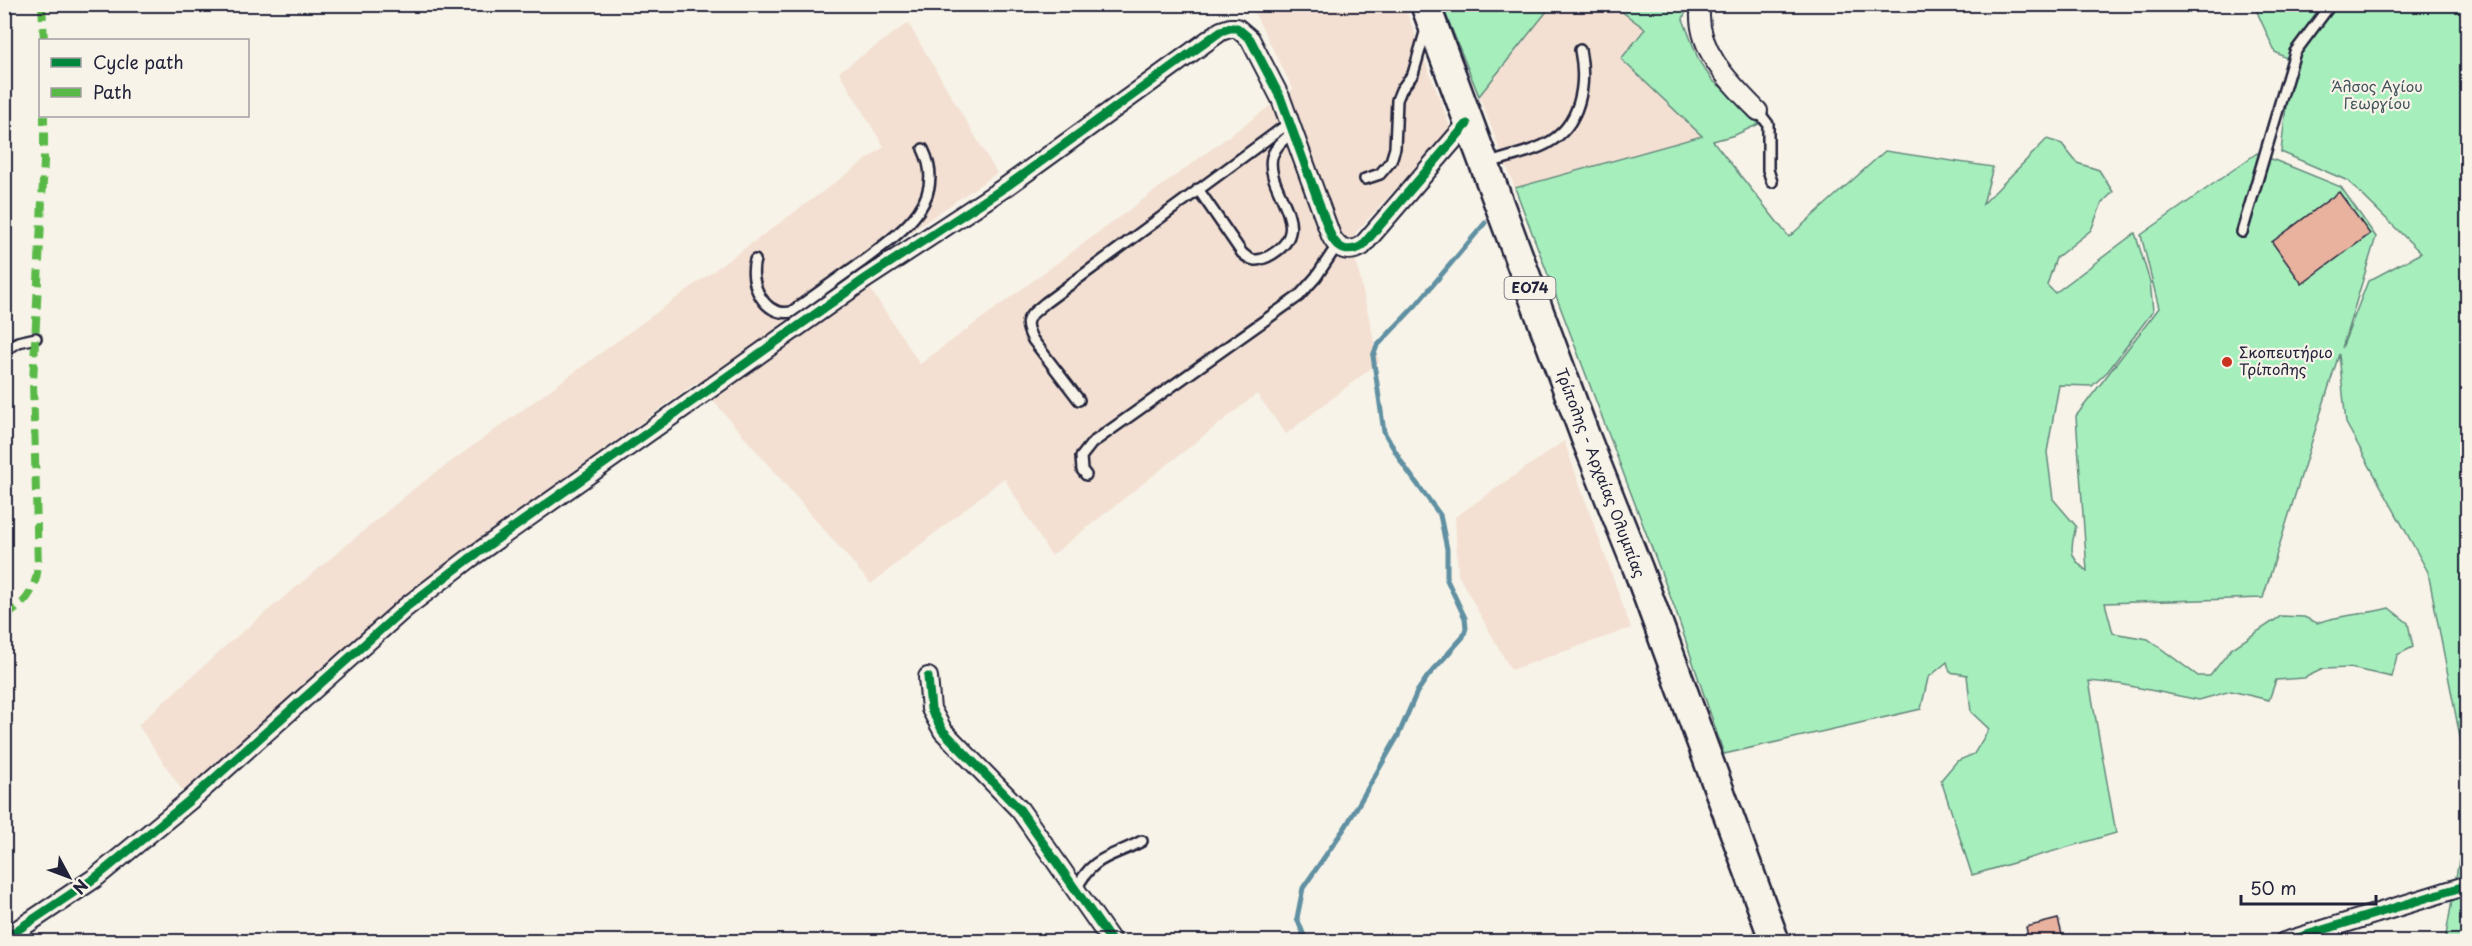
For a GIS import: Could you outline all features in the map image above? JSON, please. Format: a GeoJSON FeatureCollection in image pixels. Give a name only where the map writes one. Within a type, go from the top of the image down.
{"type":"FeatureCollection","features":[{"type":"Feature","properties":{"kind":"main road","name":"Τρίπολης - Αρχαίας Ολυμπίας"},"geometry":{"type":"LineString","coordinates":[[1427,11],[1467,124],[1638,569],[1775,942]]}},
{"type":"Feature","properties":{"kind":"street"},"geometry":{"type":"LineString","coordinates":[[1701,4],[1699,14],[1702,31],[1722,74],[1758,111]]}},
{"type":"Feature","properties":{"kind":"street"},"geometry":{"type":"LineString","coordinates":[[4,939],[104,871],[190,800],[414,601],[469,559],[822,300],[1007,186],[1211,38],[1230,28],[1237,28],[1250,39],[1281,99],[1336,247],[1349,250],[1362,246],[1467,124]]}},
{"type":"Feature","properties":{"kind":"street"},"geometry":{"type":"LineString","coordinates":[[928,677],[931,710],[943,731],[1020,810],[1112,942]]}},
{"type":"Feature","properties":{"kind":"street"},"geometry":{"type":"LineString","coordinates":[[2284,942],[2468,885]]}},
{"type":"Feature","properties":{"kind":"lane"},"geometry":{"type":"LineString","coordinates":[[2242,232],[2295,52],[2331,4]]}},
{"type":"Feature","properties":{"kind":"lane"},"geometry":{"type":"LineString","coordinates":[[1365,179],[1380,174],[1394,154],[1397,100],[1401,90],[1413,75],[1427,11]]}},
{"type":"Feature","properties":{"kind":"lane"},"geometry":{"type":"LineString","coordinates":[[1484,165],[1548,143],[1568,124],[1575,115],[1583,88],[1583,65],[1580,50]]}},
{"type":"Feature","properties":{"kind":"lane"},"geometry":{"type":"LineString","coordinates":[[1758,111],[1768,124],[1768,170],[1772,182]]}},
{"type":"Feature","properties":{"kind":"lane"},"geometry":{"type":"LineString","coordinates":[[1198,189],[1249,260],[1257,261],[1272,254],[1287,239],[1291,230],[1289,214],[1272,168],[1272,156],[1291,128]]}},
{"type":"Feature","properties":{"kind":"lane"},"geometry":{"type":"LineString","coordinates":[[1079,400],[1033,340],[1027,330],[1026,323],[1029,317],[1198,189],[1291,128]]}},
{"type":"Feature","properties":{"kind":"lane"},"geometry":{"type":"LineString","coordinates":[[755,260],[752,272],[754,284],[760,297],[774,310],[791,312],[822,300],[904,230],[920,211],[927,194],[930,173],[923,149]]}},
{"type":"Feature","properties":{"kind":"lane"},"geometry":{"type":"LineString","coordinates":[[1086,475],[1082,470],[1081,457],[1092,443],[1299,296],[1316,277],[1336,247]]}},
{"type":"Feature","properties":{"kind":"lane"},"geometry":{"type":"LineString","coordinates":[[4,351],[18,342],[36,338]]}},
{"type":"Feature","properties":{"kind":"lane"},"geometry":{"type":"LineString","coordinates":[[1076,890],[1086,874],[1104,856],[1127,849],[1142,841]]}},
{"type":"Feature","properties":{"kind":"shaded area"},"geometry":{"type":"Polygon","coordinates":[[[1229,5],[1246,5],[1231,10],[1229,5]]]}},
{"type":"Feature","properties":{"kind":"shaded area"},"geometry":{"type":"Polygon","coordinates":[[[1246,5],[1404,5],[1451,129],[1356,232],[1354,252],[1379,362],[1286,434],[1257,394],[1051,556],[1004,478],[871,584],[697,382],[463,552],[400,601],[184,793],[138,725],[229,643],[415,488],[884,147],[839,72],[908,23],[997,173],[857,269],[920,364],[1293,89],[1252,8],[1246,5]]]}},
{"type":"Feature","properties":{"kind":"shaded area"},"geometry":{"type":"Polygon","coordinates":[[[1552,5],[1613,5],[1646,29],[1621,60],[1703,136],[1515,188],[1479,96],[1552,5]]]}},
{"type":"Feature","properties":{"kind":"shaded area"},"geometry":{"type":"Polygon","coordinates":[[[1564,441],[1631,628],[1511,670],[1458,575],[1455,517],[1564,441]]]}},
{"type":"Feature","properties":{"kind":"green space"},"geometry":{"type":"Polygon","coordinates":[[[1442,5],[1552,5],[1479,96],[1442,5]]]}},
{"type":"Feature","properties":{"kind":"green space","name":"Άλσος Αγίου Γεωργίου"},"geometry":{"type":"Polygon","coordinates":[[[1613,5],[1688,5],[1683,19],[1699,61],[1712,80],[1732,96],[1759,124],[1735,135],[1713,141],[1789,237],[1885,151],[1993,167],[1983,204],[2047,139],[2062,144],[2077,163],[2099,170],[2113,192],[2102,203],[2091,230],[2056,258],[2047,285],[2055,293],[2135,233],[2150,282],[2153,311],[2108,371],[2092,386],[2059,385],[2047,452],[2053,499],[2076,526],[2073,556],[2087,571],[2076,416],[2159,308],[2141,235],[2257,153],[2341,187],[2376,237],[2342,348],[2368,281],[2421,253],[2348,181],[2281,152],[2290,70],[2288,59],[2275,52],[2254,5],[2467,5],[2467,773],[2428,572],[2346,423],[2339,354],[2263,598],[2105,603],[2113,633],[2148,639],[2198,676],[2210,676],[2231,649],[2281,616],[2304,617],[2317,623],[2389,608],[2408,623],[2413,647],[2397,655],[2392,677],[2350,668],[2323,669],[2304,678],[2276,680],[2269,700],[2231,691],[2199,700],[2120,684],[2089,681],[2116,833],[1972,875],[1941,780],[1957,761],[1974,754],[1989,729],[1971,712],[1967,675],[1950,672],[1947,662],[1928,678],[1921,709],[1724,754],[1675,609],[1515,188],[1702,136],[1621,59],[1645,29],[1613,5]]]}},
{"type":"Feature","properties":{"kind":"green space"},"geometry":{"type":"Polygon","coordinates":[[[2467,814],[2467,941],[2445,941],[2467,814]]]}},
{"type":"Feature","properties":{"kind":"building"},"geometry":{"type":"Polygon","coordinates":[[[2339,192],[2370,234],[2302,284],[2272,242],[2339,192]]]}},
{"type":"Feature","properties":{"kind":"building"},"geometry":{"type":"Polygon","coordinates":[[[2058,919],[2064,942],[2029,942],[2026,927],[2058,919]]]}},
{"type":"Feature","properties":{"kind":"waterway"},"geometry":{"type":"LineString","coordinates":[[1303,942],[1304,936],[1297,918],[1303,888],[1346,826],[1398,736],[1417,692],[1428,676],[1463,637],[1466,628],[1465,618],[1447,580],[1447,549],[1440,515],[1404,466],[1384,432],[1373,356],[1377,346],[1416,305],[1485,223]]}},
{"type":"Feature","properties":{"kind":"marked path"},"geometry":{"type":"LineString","coordinates":[[42,4],[44,39]]}},
{"type":"Feature","properties":{"kind":"marked path"},"geometry":{"type":"LineString","coordinates":[[4,617],[28,596],[37,576],[38,567],[33,383],[44,161],[44,117]]}},
{"type":"Feature","properties":{"kind":"cycle path"},"geometry":{"type":"LineString","coordinates":[[4,939],[95,878],[190,800],[405,608],[469,559],[865,279],[1007,186],[1221,31],[1237,28],[1250,39],[1281,99],[1331,236],[1344,249],[1352,250],[1362,246],[1467,124]]}},
{"type":"Feature","properties":{"kind":"cycle path"},"geometry":{"type":"LineString","coordinates":[[928,677],[931,709],[943,731],[1020,810],[1112,942]]}},
{"type":"Feature","properties":{"kind":"cycle path"},"geometry":{"type":"LineString","coordinates":[[2284,942],[2468,885]]}},
{"type":"Feature","properties":{"kind":"place","name":"Σκοπευτήριο Τρίπολης"},"geometry":{"type":"Point","coordinates":[2227,362]}}]}
